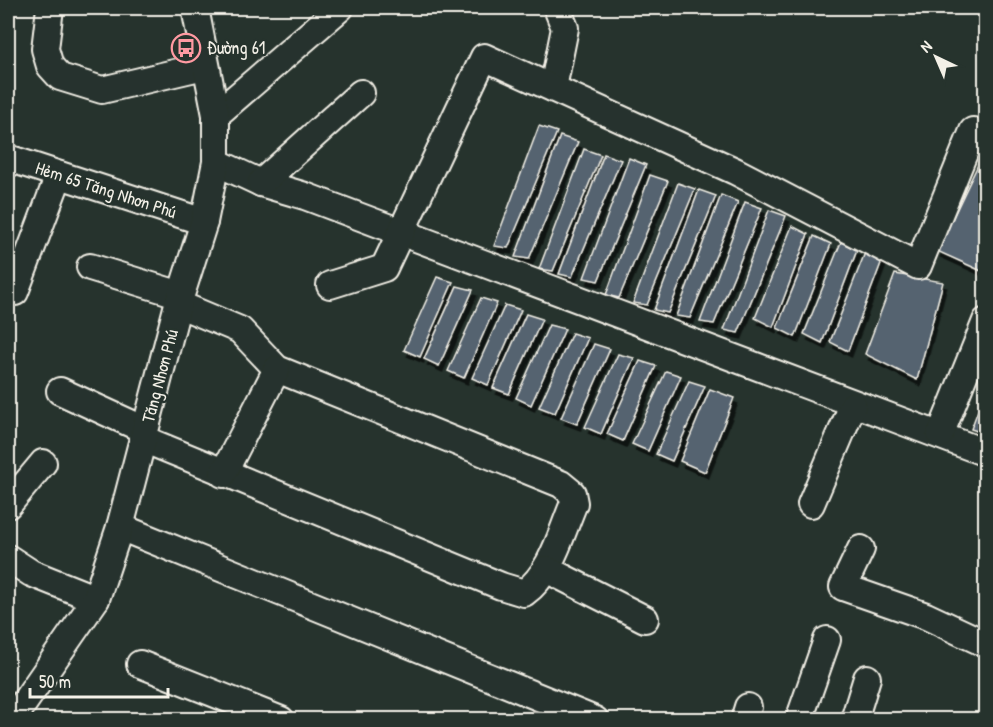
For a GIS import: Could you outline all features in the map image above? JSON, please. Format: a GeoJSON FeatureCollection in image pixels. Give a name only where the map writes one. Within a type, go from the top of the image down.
{"type":"FeatureCollection","features":[{"type":"Feature","properties":{"kind":"street"},"geometry":{"type":"LineString","coordinates":[[50,8],[45,49],[50,66],[60,77],[102,90],[204,66]]}},
{"type":"Feature","properties":{"kind":"street","name":"Tăng Nhơn Phú"},"geometry":{"type":"LineString","coordinates":[[12,720],[96,599],[120,527],[180,300],[204,222],[216,162],[216,115],[204,66],[195,8]]}},
{"type":"Feature","properties":{"kind":"street"},"geometry":{"type":"LineString","coordinates":[[216,115],[340,8]]}},
{"type":"Feature","properties":{"kind":"street"},"geometry":{"type":"LineString","coordinates":[[553,88],[565,28],[556,8]]}},
{"type":"Feature","properties":{"kind":"street"},"geometry":{"type":"LineString","coordinates":[[330,285],[384,268],[403,233],[484,57],[735,171],[918,266],[973,131],[986,136]]}},
{"type":"Feature","properties":{"kind":"street"},"geometry":{"type":"LineString","coordinates":[[261,183],[360,93]]}},
{"type":"Feature","properties":{"kind":"street","name":"Hẻm 65 Tăng Nhơn Phú"},"geometry":{"type":"LineString","coordinates":[[8,158],[204,222]]}},
{"type":"Feature","properties":{"kind":"street"},"geometry":{"type":"LineString","coordinates":[[216,162],[261,183],[305,196],[853,405],[986,453]]}},
{"type":"Feature","properties":{"kind":"street"},"geometry":{"type":"LineString","coordinates":[[15,292],[59,175]]}},
{"type":"Feature","properties":{"kind":"street"},"geometry":{"type":"LineString","coordinates":[[60,391],[223,474],[501,586],[524,592],[537,584],[546,569],[574,503],[572,493],[561,484],[277,369],[240,330],[180,300],[90,267]]}},
{"type":"Feature","properties":{"kind":"street"},"geometry":{"type":"LineString","coordinates":[[940,435],[986,321]]}},
{"type":"Feature","properties":{"kind":"street"},"geometry":{"type":"LineString","coordinates":[[223,474],[277,369]]}},
{"type":"Feature","properties":{"kind":"street"},"geometry":{"type":"LineString","coordinates":[[811,504],[853,405]]}},
{"type":"Feature","properties":{"kind":"street"},"geometry":{"type":"LineString","coordinates":[[8,505],[43,463]]}},
{"type":"Feature","properties":{"kind":"street"},"geometry":{"type":"LineString","coordinates":[[120,527],[595,720]]}},
{"type":"Feature","properties":{"kind":"street"},"geometry":{"type":"LineString","coordinates":[[861,549],[843,587],[926,616],[986,644]]}},
{"type":"Feature","properties":{"kind":"street"},"geometry":{"type":"LineString","coordinates":[[8,558],[31,573],[96,599]]}},
{"type":"Feature","properties":{"kind":"street"},"geometry":{"type":"LineString","coordinates":[[546,569],[645,619]]}},
{"type":"Feature","properties":{"kind":"street"},"geometry":{"type":"LineString","coordinates":[[799,720],[827,640]]}},
{"type":"Feature","properties":{"kind":"street"},"geometry":{"type":"LineString","coordinates":[[140,664],[281,720]]}},
{"type":"Feature","properties":{"kind":"street"},"geometry":{"type":"LineString","coordinates":[[854,720],[867,678]]}},
{"type":"Feature","properties":{"kind":"building"},"geometry":{"type":"Polygon","coordinates":[[[539,126],[557,132],[508,248],[494,246],[539,126]]]}},
{"type":"Feature","properties":{"kind":"building"},"geometry":{"type":"Polygon","coordinates":[[[560,136],[578,142],[529,259],[515,257],[560,136]]]}},
{"type":"Feature","properties":{"kind":"building"},"geometry":{"type":"Polygon","coordinates":[[[986,148],[986,273],[937,251],[986,148]]]}},
{"type":"Feature","properties":{"kind":"building"},"geometry":{"type":"Polygon","coordinates":[[[584,149],[601,155],[553,271],[539,269],[584,149]]]}},
{"type":"Feature","properties":{"kind":"building"},"geometry":{"type":"Polygon","coordinates":[[[604,154],[621,160],[572,277],[559,274],[604,154]]]}},
{"type":"Feature","properties":{"kind":"building"},"geometry":{"type":"Polygon","coordinates":[[[629,158],[646,165],[598,281],[584,278],[629,158]]]}},
{"type":"Feature","properties":{"kind":"building"},"geometry":{"type":"Polygon","coordinates":[[[650,175],[668,181],[619,298],[606,295],[650,175]]]}},
{"type":"Feature","properties":{"kind":"building"},"geometry":{"type":"Polygon","coordinates":[[[678,183],[695,189],[647,305],[633,303],[678,183]]]}},
{"type":"Feature","properties":{"kind":"building"},"geometry":{"type":"Polygon","coordinates":[[[699,190],[716,196],[668,313],[654,310],[699,190]]]}},
{"type":"Feature","properties":{"kind":"building"},"geometry":{"type":"Polygon","coordinates":[[[721,195],[738,202],[690,318],[676,316],[721,195]]]}},
{"type":"Feature","properties":{"kind":"building"},"geometry":{"type":"Polygon","coordinates":[[[745,202],[762,208],[714,324],[700,322],[745,202]]]}},
{"type":"Feature","properties":{"kind":"building"},"geometry":{"type":"Polygon","coordinates":[[[769,210],[786,216],[738,333],[724,330],[769,210]]]}},
{"type":"Feature","properties":{"kind":"building"},"geometry":{"type":"Polygon","coordinates":[[[792,226],[808,234],[773,327],[755,318],[792,226]]]}},
{"type":"Feature","properties":{"kind":"building"},"geometry":{"type":"Polygon","coordinates":[[[814,236],[831,244],[795,337],[777,328],[814,236]]]}},
{"type":"Feature","properties":{"kind":"building"},"geometry":{"type":"Polygon","coordinates":[[[841,242],[857,250],[822,343],[804,334],[841,242]]]}},
{"type":"Feature","properties":{"kind":"building"},"geometry":{"type":"Polygon","coordinates":[[[866,250],[883,258],[848,351],[830,342],[866,250]]]}},
{"type":"Feature","properties":{"kind":"building"},"geometry":{"type":"Polygon","coordinates":[[[895,274],[943,282],[917,380],[865,354],[895,274]]]}},
{"type":"Feature","properties":{"kind":"building"},"geometry":{"type":"Polygon","coordinates":[[[437,277],[453,282],[420,357],[404,350],[437,277]]]}},
{"type":"Feature","properties":{"kind":"building"},"geometry":{"type":"Polygon","coordinates":[[[457,286],[473,290],[439,366],[424,359],[457,286]]]}},
{"type":"Feature","properties":{"kind":"building"},"geometry":{"type":"Polygon","coordinates":[[[481,298],[497,303],[464,378],[448,371],[481,298]]]}},
{"type":"Feature","properties":{"kind":"building"},"geometry":{"type":"Polygon","coordinates":[[[505,305],[521,310],[488,385],[472,378],[505,305]]]}},
{"type":"Feature","properties":{"kind":"building"},"geometry":{"type":"Polygon","coordinates":[[[526,314],[542,319],[509,394],[493,388],[526,314]]]}},
{"type":"Feature","properties":{"kind":"building"},"geometry":{"type":"Polygon","coordinates":[[[549,325],[565,329],[531,405],[516,398],[549,325]]]}},
{"type":"Feature","properties":{"kind":"building"},"geometry":{"type":"Polygon","coordinates":[[[572,333],[588,338],[555,413],[539,407],[572,333]]]}},
{"type":"Feature","properties":{"kind":"building"},"geometry":{"type":"Polygon","coordinates":[[[594,344],[610,349],[577,424],[561,418],[594,344]]]}},
{"type":"Feature","properties":{"kind":"building"},"geometry":{"type":"Polygon","coordinates":[[[618,354],[634,358],[601,434],[585,427],[618,354]]]}},
{"type":"Feature","properties":{"kind":"building"},"geometry":{"type":"Polygon","coordinates":[[[640,361],[656,366],[623,441],[607,434],[640,361]]]}},
{"type":"Feature","properties":{"kind":"building"},"geometry":{"type":"Polygon","coordinates":[[[666,371],[681,376],[648,451],[632,444],[666,371]]]}},
{"type":"Feature","properties":{"kind":"building"},"geometry":{"type":"Polygon","coordinates":[[[689,381],[705,386],[672,461],[656,454],[689,381]]]}},
{"type":"Feature","properties":{"kind":"building"},"geometry":{"type":"Polygon","coordinates":[[[710,389],[734,398],[705,472],[680,461],[710,389]]]}},
{"type":"Feature","properties":{"kind":"building"},"geometry":{"type":"Polygon","coordinates":[[[986,389],[986,434],[971,429],[986,389]]]}},
{"type":"Feature","properties":{"kind":"place","name":"Đường 61"},"geometry":{"type":"Point","coordinates":[186,48]}}]}
